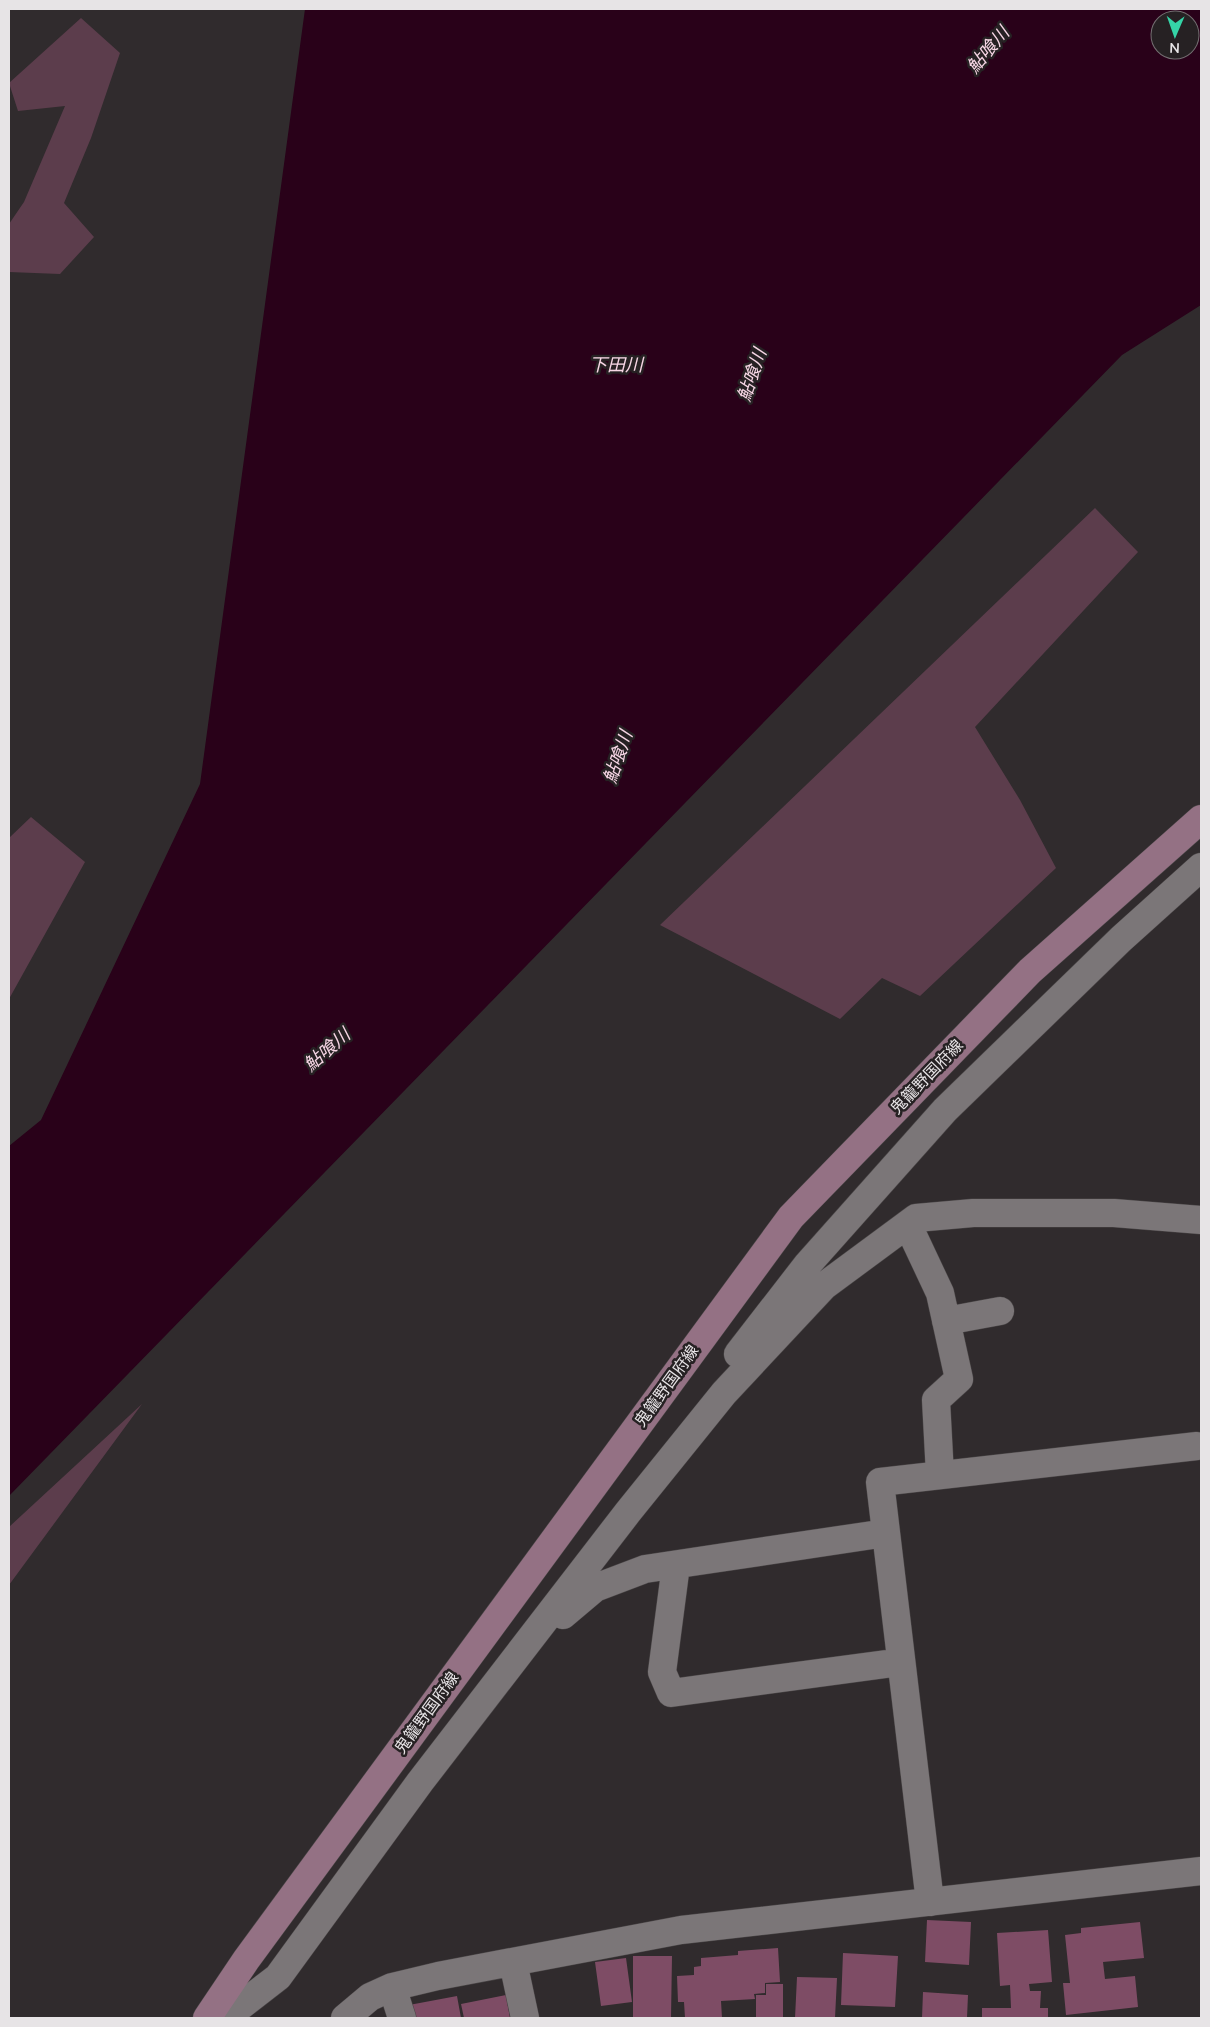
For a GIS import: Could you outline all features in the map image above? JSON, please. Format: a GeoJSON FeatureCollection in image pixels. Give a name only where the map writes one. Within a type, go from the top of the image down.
{"type":"FeatureCollection","features":[{"type":"Feature","properties":{"kind":"main road","name":"鬼籠野国府線"},"geometry":{"type":"LineString","coordinates":[[207,2018],[246,1960],[791,1217],[1030,971],[1201,820]]}},
{"type":"Feature","properties":{"kind":"street"},"geometry":{"type":"LineString","coordinates":[[724,1393],[731,1364],[807,1265],[945,1110],[1121,940],[1201,867]]}},
{"type":"Feature","properties":{"kind":"street"},"geometry":{"type":"LineString","coordinates":[[225,2018],[278,1977],[420,1782],[724,1393],[824,1286],[916,1218],[973,1214],[1114,1213],[1201,1220]]}},
{"type":"Feature","properties":{"kind":"street"},"geometry":{"type":"LineString","coordinates":[[908,1224],[940,1293],[959,1379],[936,1400],[940,1475]]}},
{"type":"Feature","properties":{"kind":"street"},"geometry":{"type":"LineString","coordinates":[[946,1321],[1000,1311]]}},
{"type":"Feature","properties":{"kind":"street"},"geometry":{"type":"LineString","coordinates":[[930,1902],[880,1482],[1197,1446]]}},
{"type":"Feature","properties":{"kind":"street"},"geometry":{"type":"LineString","coordinates":[[590,1563],[629,1536],[674,1480]]}},
{"type":"Feature","properties":{"kind":"street"},"geometry":{"type":"LineString","coordinates":[[535,1633],[570,1611],[595,1588],[645,1569],[886,1533]]}},
{"type":"Feature","properties":{"kind":"street"},"geometry":{"type":"LineString","coordinates":[[676,1564],[662,1672],[671,1693],[901,1662]]}},
{"type":"Feature","properties":{"kind":"street"},"geometry":{"type":"LineString","coordinates":[[344,2018],[370,1997],[392,1987],[438,1976],[681,1930],[1201,1871]]}},
{"type":"Feature","properties":{"kind":"street"},"geometry":{"type":"LineString","coordinates":[[513,1962],[525,2018]]}},
{"type":"Feature","properties":{"kind":"street"},"geometry":{"type":"LineString","coordinates":[[392,1987],[402,2018]]}},
{"type":"Feature","properties":{"kind":"shaded area"},"geometry":{"type":"Polygon","coordinates":[[[81,18],[120,53],[91,138],[64,203],[94,237],[60,274],[9,272],[9,224],[24,202],[65,106],[18,111],[9,83],[81,18]]]}},
{"type":"Feature","properties":{"kind":"shaded area"},"geometry":{"type":"Polygon","coordinates":[[[1095,508],[1138,552],[975,727],[1020,800],[1056,868],[920,996],[882,978],[840,1019],[660,925],[1095,508]]]}},
{"type":"Feature","properties":{"kind":"shaded area"},"geometry":{"type":"Polygon","coordinates":[[[31,817],[85,862],[9,999],[9,838],[31,817]]]}},
{"type":"Feature","properties":{"kind":"shaded area"},"geometry":{"type":"Polygon","coordinates":[[[142,1404],[9,1585],[9,1527],[142,1404]]]}},
{"type":"Feature","properties":{"kind":"water","name":"下田川"},"geometry":{"type":"Polygon","coordinates":[[[305,9],[1201,9],[1201,305],[1122,355],[9,1496],[9,1146],[41,1120],[200,784],[305,9]]]}},
{"type":"Feature","properties":{"kind":"building"},"geometry":{"type":"Polygon","coordinates":[[[927,1920],[971,1922],[969,1965],[925,1962],[927,1920]]]}},
{"type":"Feature","properties":{"kind":"building"},"geometry":{"type":"Polygon","coordinates":[[[1140,1922],[1144,1958],[1103,1962],[1105,1979],[1135,1976],[1138,2007],[1066,2015],[1063,1983],[1070,1983],[1065,1935],[1081,1933],[1081,1928],[1140,1922]]]}},
{"type":"Feature","properties":{"kind":"building"},"geometry":{"type":"Polygon","coordinates":[[[1048,1930],[1052,1982],[1029,1984],[1030,1991],[1041,1991],[1040,2008],[1048,2008],[1048,2018],[982,2018],[982,2008],[1011,2008],[1010,1985],[1000,1986],[997,1933],[1048,1930]]]}},
{"type":"Feature","properties":{"kind":"building"},"geometry":{"type":"Polygon","coordinates":[[[778,1948],[780,1982],[765,1983],[765,1993],[754,1994],[755,1999],[721,2001],[722,2018],[685,2018],[684,2002],[678,2002],[677,1976],[694,1975],[694,1967],[701,1966],[701,1958],[738,1955],[738,1951],[778,1948]]]}},
{"type":"Feature","properties":{"kind":"building"},"geometry":{"type":"Polygon","coordinates":[[[843,1953],[898,1956],[895,2007],[841,2005],[843,1953]]]}},
{"type":"Feature","properties":{"kind":"building"},"geometry":{"type":"Polygon","coordinates":[[[633,1956],[672,1956],[671,2018],[633,2018],[633,1956]]]}},
{"type":"Feature","properties":{"kind":"building"},"geometry":{"type":"Polygon","coordinates":[[[626,1958],[632,2002],[601,2006],[595,1962],[626,1958]]]}},
{"type":"Feature","properties":{"kind":"building"},"geometry":{"type":"Polygon","coordinates":[[[797,1977],[837,1978],[835,2018],[795,2018],[797,1977]]]}},
{"type":"Feature","properties":{"kind":"building"},"geometry":{"type":"Polygon","coordinates":[[[766,1984],[783,1984],[783,2018],[756,2018],[756,1995],[766,1995],[766,1984]]]}},
{"type":"Feature","properties":{"kind":"building"},"geometry":{"type":"Polygon","coordinates":[[[923,1992],[968,1995],[967,2018],[922,2018],[923,1992]]]}},
{"type":"Feature","properties":{"kind":"building"},"geometry":{"type":"Polygon","coordinates":[[[506,1995],[510,2018],[464,2018],[461,2004],[506,1995]]]}},
{"type":"Feature","properties":{"kind":"building"},"geometry":{"type":"Polygon","coordinates":[[[457,1996],[461,2018],[412,2018],[409,2005],[457,1996]]]}},
{"type":"Feature","properties":{"kind":"water label","name":"鮎喰川"},"geometry":{"type":"Point","coordinates":[988,50]}},
{"type":"Feature","properties":{"kind":"water label","name":"鮎喰川"},"geometry":{"type":"Point","coordinates":[752,375]}},
{"type":"Feature","properties":{"kind":"water label","name":"鮎喰川"},"geometry":{"type":"Point","coordinates":[618,757]}},
{"type":"Feature","properties":{"kind":"water label","name":"鮎喰川"},"geometry":{"type":"Point","coordinates":[327,1050]}}]}
